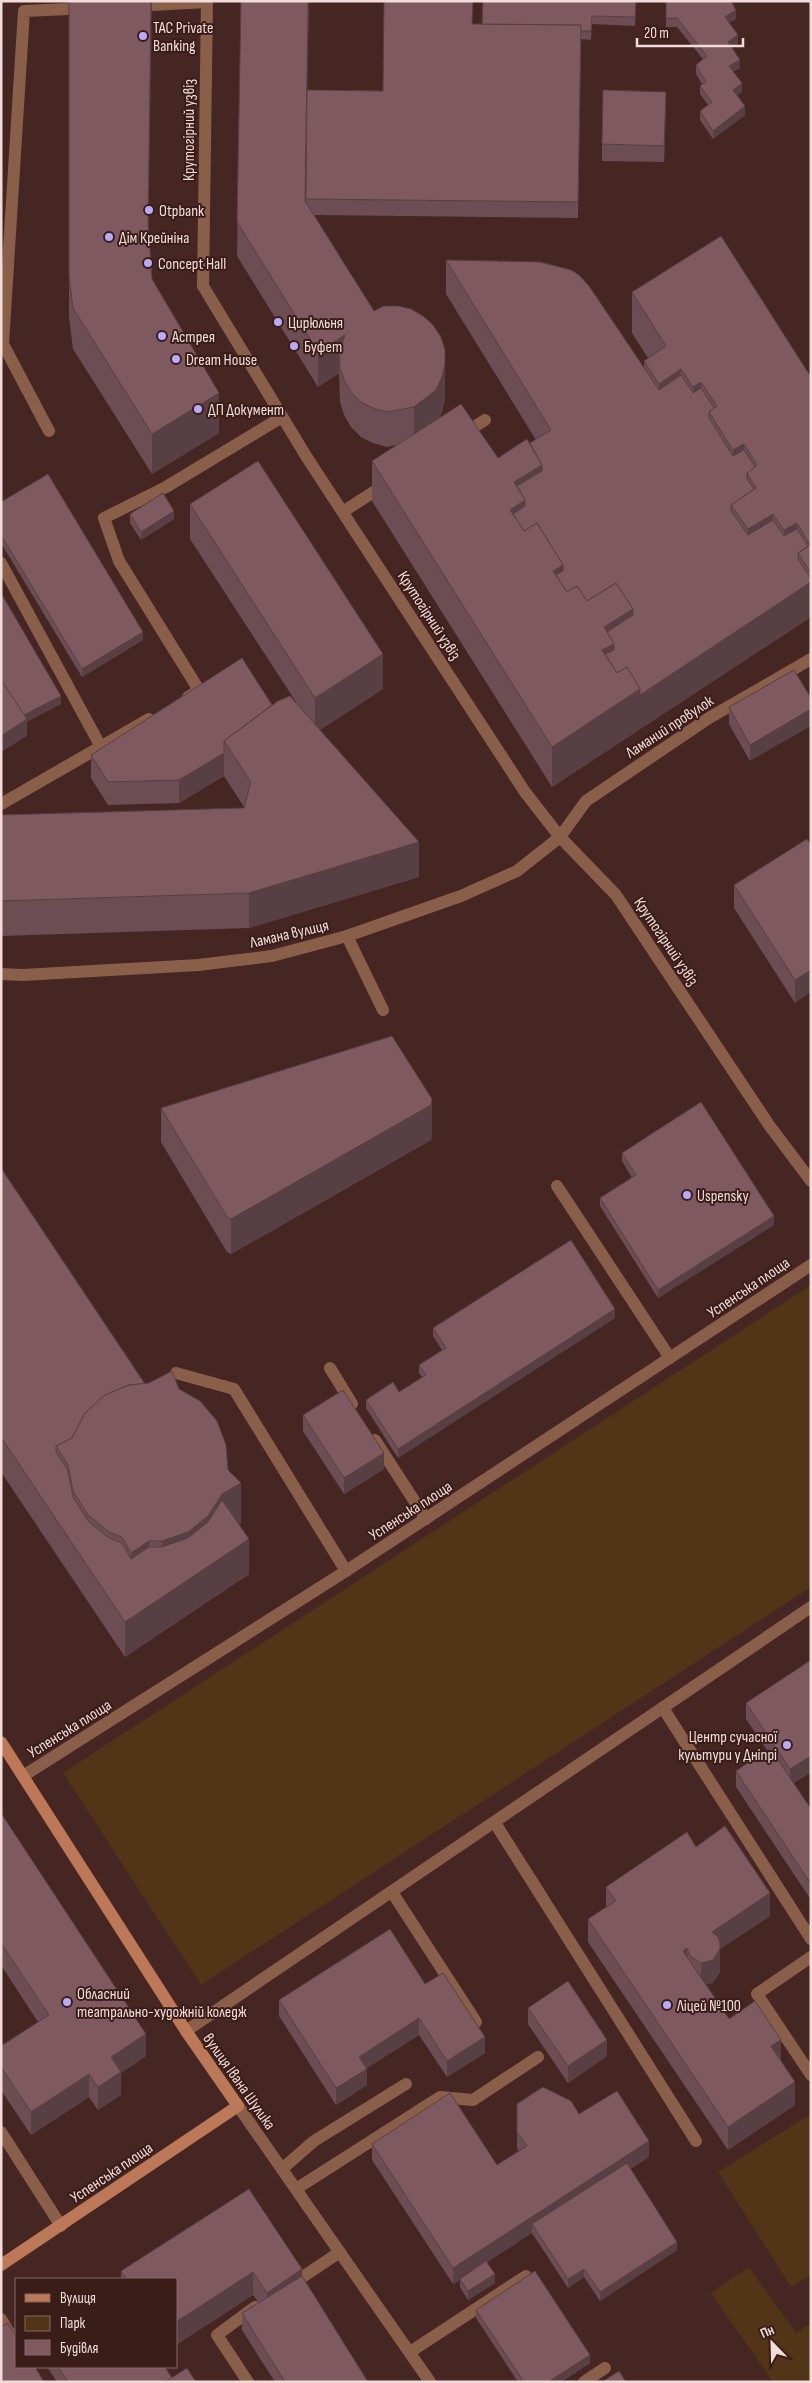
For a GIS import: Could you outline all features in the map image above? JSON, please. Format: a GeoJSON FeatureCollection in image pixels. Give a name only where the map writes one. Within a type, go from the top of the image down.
{"type":"FeatureCollection","features":[{"type":"Feature","properties":{"kind":"street"},"geometry":{"type":"LineString","coordinates":[[152,5],[207,2]]}},
{"type":"Feature","properties":{"kind":"street","name":"Крутогірний узвіз"},"geometry":{"type":"LineString","coordinates":[[207,2],[203,286],[282,417],[525,792],[560,837],[616,894],[769,1124],[811,1181]]}},
{"type":"Feature","properties":{"kind":"street"},"geometry":{"type":"LineString","coordinates":[[49,431],[2,344],[24,11],[69,9]]}},
{"type":"Feature","properties":{"kind":"street"},"geometry":{"type":"LineString","coordinates":[[175,704],[199,690],[119,561],[104,518],[174,482],[282,417]]}},
{"type":"Feature","properties":{"kind":"street"},"geometry":{"type":"LineString","coordinates":[[452,441],[485,420]]}},
{"type":"Feature","properties":{"kind":"street"},"geometry":{"type":"LineString","coordinates":[[344,511],[394,479]]}},
{"type":"Feature","properties":{"kind":"street"},"geometry":{"type":"LineString","coordinates":[[1,563],[101,747]]}},
{"type":"Feature","properties":{"kind":"street","name":"Ламаний провулок"},"geometry":{"type":"LineString","coordinates":[[560,837],[586,801],[709,718],[811,659]]}},
{"type":"Feature","properties":{"kind":"street"},"geometry":{"type":"LineString","coordinates":[[1,804],[158,714]]}},
{"type":"Feature","properties":{"kind":"street","name":"Ламана вулиця"},"geometry":{"type":"LineString","coordinates":[[1,974],[23,976],[198,965],[272,956],[347,936],[461,896],[517,871],[560,837]]}},
{"type":"Feature","properties":{"kind":"street"},"geometry":{"type":"LineString","coordinates":[[347,936],[383,1010]]}},
{"type":"Feature","properties":{"kind":"street"},"geometry":{"type":"LineString","coordinates":[[557,1186],[670,1358]]}},
{"type":"Feature","properties":{"kind":"street","name":"Успенська площа"},"geometry":{"type":"LineString","coordinates":[[23,1776],[346,1571],[811,1265]]}},
{"type":"Feature","properties":{"kind":"street"},"geometry":{"type":"LineString","coordinates":[[330,1368],[360,1416]]}},
{"type":"Feature","properties":{"kind":"street"},"geometry":{"type":"LineString","coordinates":[[176,1373],[234,1389],[346,1571]]}},
{"type":"Feature","properties":{"kind":"street"},"geometry":{"type":"LineString","coordinates":[[370,1432],[426,1519]]}},
{"type":"Feature","properties":{"kind":"street"},"geometry":{"type":"LineString","coordinates":[[186,2031],[811,1607]]}},
{"type":"Feature","properties":{"kind":"street"},"geometry":{"type":"LineString","coordinates":[[663,1708],[811,1939]]}},
{"type":"Feature","properties":{"kind":"street","name":"вулиця Івана Шулика"},"geometry":{"type":"LineString","coordinates":[[1,1742],[186,2031],[430,2382]]}},
{"type":"Feature","properties":{"kind":"street"},"geometry":{"type":"LineString","coordinates":[[495,1822],[696,2141]]}},
{"type":"Feature","properties":{"kind":"street"},"geometry":{"type":"LineString","coordinates":[[392,1892],[476,2022]]}},
{"type":"Feature","properties":{"kind":"street"},"geometry":{"type":"LineString","coordinates":[[811,1957],[757,1994],[811,2074]]}},
{"type":"Feature","properties":{"kind":"street"},"geometry":{"type":"LineString","coordinates":[[296,2189],[440,2097],[473,2100],[538,2057]]}},
{"type":"Feature","properties":{"kind":"street"},"geometry":{"type":"LineString","coordinates":[[282,2169],[314,2141],[406,2084]]}},
{"type":"Feature","properties":{"kind":"street","name":"Успенська площа"},"geometry":{"type":"LineString","coordinates":[[1,2265],[238,2106]]}},
{"type":"Feature","properties":{"kind":"street"},"geometry":{"type":"LineString","coordinates":[[1,2132],[60,2226]]}},
{"type":"Feature","properties":{"kind":"street"},"geometry":{"type":"LineString","coordinates":[[295,2282],[340,2252]]}},
{"type":"Feature","properties":{"kind":"street"},"geometry":{"type":"LineString","coordinates":[[410,2352],[526,2276]]}},
{"type":"Feature","properties":{"kind":"street"},"geometry":{"type":"LineString","coordinates":[[248,2382],[217,2335],[259,2304]]}},
{"type":"Feature","properties":{"kind":"street"},"geometry":{"type":"LineString","coordinates":[[1,2319],[15,2342]]}},
{"type":"Feature","properties":{"kind":"street"},"geometry":{"type":"LineString","coordinates":[[584,2382],[605,2368]]}},
{"type":"Feature","properties":{"kind":"green space"},"geometry":{"type":"Polygon","coordinates":[[[811,1285],[811,1587],[201,1985],[63,1773],[811,1285]]]}},
{"type":"Feature","properties":{"kind":"green space"},"geometry":{"type":"Polygon","coordinates":[[[811,2114],[811,2275],[791,2287],[718,2172],[811,2114]]]}},
{"type":"Feature","properties":{"kind":"green space"},"geometry":{"type":"Polygon","coordinates":[[[749,2267],[796,2333],[811,2323],[811,2382],[773,2382],[711,2293],[749,2267]]]}},
{"type":"Feature","properties":{"kind":"building","name":"Дім Крейніна"},"geometry":{"type":"Polygon","coordinates":[[[69,1],[151,1],[148,223],[152,279],[219,393],[152,434],[73,308],[69,276],[69,1]]]}},
{"type":"Feature","properties":{"kind":"building"},"geometry":{"type":"Polygon","coordinates":[[[241,1],[308,1],[305,201],[374,311],[384,306],[398,306],[411,309],[433,325],[441,337],[445,350],[445,364],[442,377],[436,390],[414,407],[387,412],[361,402],[351,392],[344,380],[340,367],[339,353],[345,335],[318,352],[237,222],[241,1]]]}},
{"type":"Feature","properties":{"kind":"building"},"geometry":{"type":"Polygon","coordinates":[[[384,1],[473,1],[472,24],[581,25],[578,202],[306,199],[307,90],[383,91],[384,1]]]}},
{"type":"Feature","properties":{"kind":"building"},"geometry":{"type":"Polygon","coordinates":[[[483,1],[636,1],[635,17],[592,16],[591,31],[581,31],[581,25],[482,24],[483,1]]]}},
{"type":"Feature","properties":{"kind":"building"},"geometry":{"type":"Polygon","coordinates":[[[666,1],[731,1],[736,10],[725,17],[738,35],[728,42],[740,60],[729,66],[742,83],[733,90],[745,106],[713,131],[700,111],[712,102],[700,86],[706,82],[696,65],[707,56],[677,18],[666,18],[666,1]]]}},
{"type":"Feature","properties":{"kind":"building"},"geometry":{"type":"Polygon","coordinates":[[[603,90],[666,92],[664,146],[602,144],[603,90]]]}},
{"type":"Feature","properties":{"kind":"building"},"geometry":{"type":"Polygon","coordinates":[[[721,236],[811,377],[811,573],[798,553],[810,545],[797,523],[784,530],[773,514],[748,529],[731,505],[756,488],[747,473],[757,465],[744,444],[733,450],[709,412],[717,406],[701,382],[693,387],[681,369],[659,384],[644,361],[666,346],[632,292],[721,236]]]}},
{"type":"Feature","properties":{"kind":"building"},"geometry":{"type":"Polygon","coordinates":[[[446,260],[540,262],[571,270],[579,275],[589,286],[659,390],[681,375],[693,393],[701,388],[714,408],[709,412],[709,418],[733,456],[744,450],[755,467],[747,473],[747,479],[754,489],[731,505],[731,511],[748,535],[773,520],[784,536],[797,529],[808,546],[798,553],[798,559],[811,582],[640,695],[640,689],[627,667],[617,673],[605,654],[614,650],[614,644],[607,632],[633,615],[633,609],[616,583],[587,601],[577,586],[567,592],[556,575],[563,571],[563,565],[537,523],[524,531],[513,514],[525,506],[525,500],[517,486],[542,471],[542,465],[530,443],[551,430],[446,260]]]}},
{"type":"Feature","properties":{"kind":"building"},"geometry":{"type":"Polygon","coordinates":[[[461,404],[498,458],[527,439],[542,465],[514,482],[525,500],[510,510],[524,531],[537,523],[563,565],[553,571],[567,592],[577,586],[587,601],[616,583],[633,609],[604,627],[614,644],[602,650],[617,673],[627,667],[640,689],[552,747],[372,461],[461,404]]]}},
{"type":"Feature","properties":{"kind":"building"},"geometry":{"type":"Polygon","coordinates":[[[258,461],[383,654],[315,698],[190,504],[258,461]]]}},
{"type":"Feature","properties":{"kind":"building"},"geometry":{"type":"Polygon","coordinates":[[[48,474],[143,632],[82,669],[1,535],[1,502],[48,474]]]}},
{"type":"Feature","properties":{"kind":"building"},"geometry":{"type":"Polygon","coordinates":[[[163,493],[174,511],[141,532],[130,514],[163,493]]]}},
{"type":"Feature","properties":{"kind":"building"},"geometry":{"type":"Polygon","coordinates":[[[1,593],[61,696],[24,715],[1,680],[1,593]]]}},
{"type":"Feature","properties":{"kind":"building"},"geometry":{"type":"Polygon","coordinates":[[[242,658],[272,705],[224,741],[224,753],[179,780],[108,782],[91,755],[242,658]]]}},
{"type":"Feature","properties":{"kind":"building"},"geometry":{"type":"Polygon","coordinates":[[[794,670],[811,698],[811,709],[750,745],[729,707],[794,670]]]}},
{"type":"Feature","properties":{"kind":"building"},"geometry":{"type":"Polygon","coordinates":[[[1,680],[27,719],[1,736],[1,680]]]}},
{"type":"Feature","properties":{"kind":"building"},"geometry":{"type":"Polygon","coordinates":[[[290,696],[419,842],[249,893],[1,901],[1,815],[244,808],[251,782],[224,741],[278,701],[290,696]]]}},
{"type":"Feature","properties":{"kind":"building"},"geometry":{"type":"Polygon","coordinates":[[[807,839],[811,845],[811,970],[795,980],[734,885],[807,839]]]}},
{"type":"Feature","properties":{"kind":"building"},"geometry":{"type":"Polygon","coordinates":[[[392,1036],[432,1099],[431,1105],[231,1219],[227,1217],[161,1108],[392,1036]]]}},
{"type":"Feature","properties":{"kind":"building","name":"Uspensky"},"geometry":{"type":"Polygon","coordinates":[[[701,1102],[774,1216],[658,1290],[600,1198],[636,1175],[622,1153],[701,1102]]]}},
{"type":"Feature","properties":{"kind":"building"},"geometry":{"type":"Polygon","coordinates":[[[1,1168],[145,1384],[129,1385],[105,1395],[85,1413],[72,1438],[56,1446],[56,1452],[68,1471],[73,1497],[88,1521],[109,1538],[122,1543],[131,1559],[149,1547],[162,1547],[188,1538],[208,1522],[222,1500],[249,1539],[125,1622],[1,1437],[1,1168]]]}},
{"type":"Feature","properties":{"kind":"building"},"geometry":{"type":"Polygon","coordinates":[[[571,1240],[615,1309],[398,1449],[366,1400],[393,1382],[399,1392],[426,1375],[419,1365],[446,1348],[433,1328],[571,1240]]]}},
{"type":"Feature","properties":{"kind":"building"},"geometry":{"type":"Polygon","coordinates":[[[172,1371],[179,1389],[200,1401],[217,1421],[226,1445],[228,1470],[241,1483],[222,1494],[208,1516],[188,1532],[162,1541],[149,1541],[131,1553],[122,1537],[109,1532],[88,1515],[73,1491],[68,1465],[56,1446],[72,1438],[85,1413],[105,1395],[129,1385],[149,1383],[172,1371]]]}},
{"type":"Feature","properties":{"kind":"building"},"geometry":{"type":"Polygon","coordinates":[[[343,1390],[384,1453],[344,1478],[303,1415],[343,1390]]]}},
{"type":"Feature","properties":{"kind":"building","name":"Центр сучасної культури у Дніпрі"},"geometry":{"type":"Polygon","coordinates":[[[811,1660],[811,1756],[790,1769],[746,1703],[811,1660]]]}},
{"type":"Feature","properties":{"kind":"building"},"geometry":{"type":"Polygon","coordinates":[[[770,1748],[811,1809],[811,1884],[736,1771],[770,1748]]]}},
{"type":"Feature","properties":{"kind":"building","name":"Обласний театрально-художній коледж"},"geometry":{"type":"Polygon","coordinates":[[[1,1813],[146,2034],[111,2057],[121,2072],[98,2087],[89,2074],[31,2112],[1,2067],[1,2046],[49,2015],[1,1943],[1,1813]]]}},
{"type":"Feature","properties":{"kind":"building","name":"Ліцей №100"},"geometry":{"type":"Polygon","coordinates":[[[725,1826],[770,1893],[712,1932],[718,1937],[720,1943],[720,1949],[713,1960],[701,1963],[690,1956],[687,1948],[683,1951],[729,2019],[755,2001],[781,2040],[771,2046],[795,2082],[728,2127],[588,1919],[616,1901],[606,1887],[687,1832],[696,1847],[725,1826]]]}},
{"type":"Feature","properties":{"kind":"building"},"geometry":{"type":"Polygon","coordinates":[[[390,1929],[425,1984],[443,1973],[485,2037],[447,2061],[419,2018],[359,2057],[367,2069],[336,2088],[279,2000],[390,1929]]]}},
{"type":"Feature","properties":{"kind":"building"},"geometry":{"type":"Polygon","coordinates":[[[568,1981],[607,2040],[568,2066],[528,2008],[568,1981]]]}},
{"type":"Feature","properties":{"kind":"building"},"geometry":{"type":"Polygon","coordinates":[[[543,2087],[571,2101],[579,2114],[617,2091],[649,2141],[453,2268],[372,2144],[450,2093],[497,2165],[527,2146],[517,2132],[517,2104],[543,2087]]]}},
{"type":"Feature","properties":{"kind":"building"},"geometry":{"type":"Polygon","coordinates":[[[627,2163],[677,2242],[600,2292],[584,2269],[568,2279],[532,2224],[627,2163]]]}},
{"type":"Feature","properties":{"kind":"building"},"geometry":{"type":"Polygon","coordinates":[[[249,2189],[302,2269],[267,2293],[253,2272],[178,2321],[178,2278],[126,2278],[121,2271],[249,2189]]]}},
{"type":"Feature","properties":{"kind":"building"},"geometry":{"type":"Polygon","coordinates":[[[486,2261],[495,2274],[468,2291],[460,2279],[486,2261]]]}},
{"type":"Feature","properties":{"kind":"building"},"geometry":{"type":"Polygon","coordinates":[[[535,2271],[590,2355],[548,2382],[524,2382],[476,2310],[535,2271]]]}},
{"type":"Feature","properties":{"kind":"building"},"geometry":{"type":"Polygon","coordinates":[[[302,2276],[368,2382],[285,2382],[242,2313],[302,2276]]]}},
{"type":"Feature","properties":{"kind":"building"},"geometry":{"type":"Polygon","coordinates":[[[8,2323],[15,2335],[15,2368],[36,2368],[44,2382],[1,2382],[1,2327],[8,2323]]]}},
{"type":"Feature","properties":{"kind":"building"},"geometry":{"type":"Polygon","coordinates":[[[59,2368],[166,2368],[172,2378],[165,2382],[68,2382],[59,2368]]]}},
{"type":"Feature","properties":{"kind":"building"},"geometry":{"type":"Polygon","coordinates":[[[187,2368],[196,2382],[165,2382],[187,2368]]]}},
{"type":"Feature","properties":{"kind":"building"},"geometry":{"type":"Polygon","coordinates":[[[619,2371],[626,2382],[602,2382],[619,2371]]]}},
{"type":"Feature","properties":{"kind":"place","name":"TAC Private Banking"},"geometry":{"type":"Point","coordinates":[143,36]}},
{"type":"Feature","properties":{"kind":"place","name":"Otpbank"},"geometry":{"type":"Point","coordinates":[149,210]}},
{"type":"Feature","properties":{"kind":"place","name":"Дім Крейніна"},"geometry":{"type":"Point","coordinates":[109,237]}},
{"type":"Feature","properties":{"kind":"place","name":"Concept Hall"},"geometry":{"type":"Point","coordinates":[148,263]}},
{"type":"Feature","properties":{"kind":"place","name":"Цирюльня"},"geometry":{"type":"Point","coordinates":[278,322]}},
{"type":"Feature","properties":{"kind":"place","name":"Астрея"},"geometry":{"type":"Point","coordinates":[162,336]}},
{"type":"Feature","properties":{"kind":"place","name":"Буфет"},"geometry":{"type":"Point","coordinates":[294,346]}},
{"type":"Feature","properties":{"kind":"place","name":"Dream House"},"geometry":{"type":"Point","coordinates":[176,359]}},
{"type":"Feature","properties":{"kind":"place","name":"ДП Документ"},"geometry":{"type":"Point","coordinates":[198,409]}},
{"type":"Feature","properties":{"kind":"place","name":"Uspensky"},"geometry":{"type":"Point","coordinates":[687,1195]}},
{"type":"Feature","properties":{"kind":"place","name":"Центр сучасної культури у Дніпрі"},"geometry":{"type":"Point","coordinates":[787,1745]}},
{"type":"Feature","properties":{"kind":"place","name":"Обласний театрально-художній коледж"},"geometry":{"type":"Point","coordinates":[67,2002]}},
{"type":"Feature","properties":{"kind":"place","name":"Ліцей №100"},"geometry":{"type":"Point","coordinates":[667,2005]}}]}
